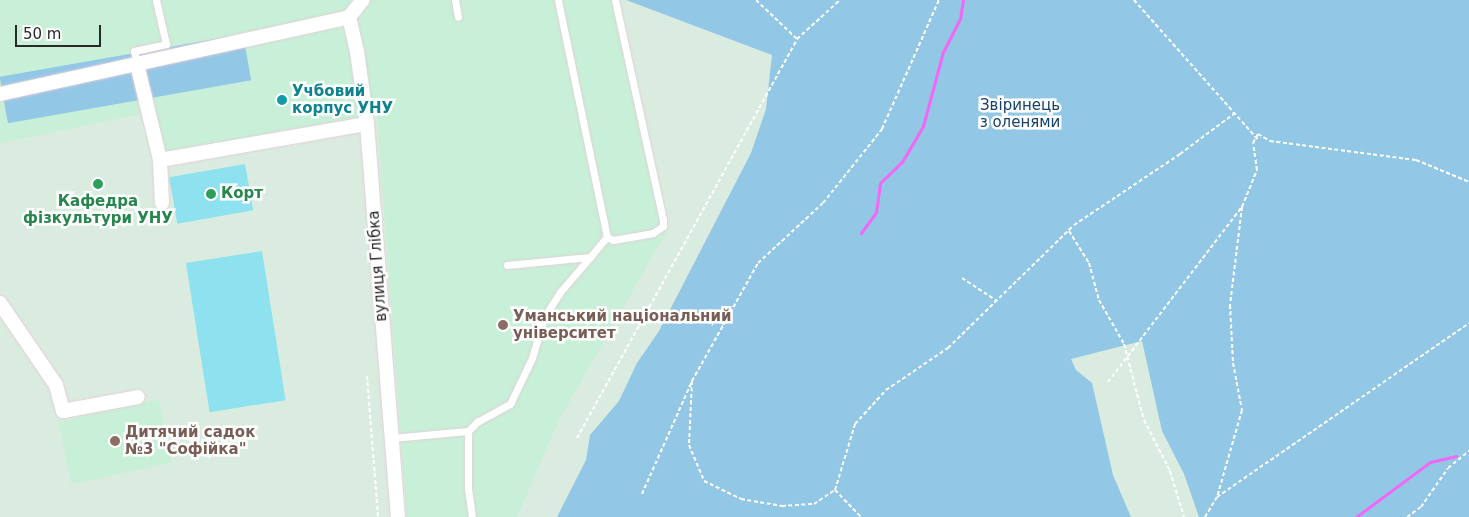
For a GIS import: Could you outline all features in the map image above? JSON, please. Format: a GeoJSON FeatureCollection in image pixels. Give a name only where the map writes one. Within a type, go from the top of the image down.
{"type":"FeatureCollection","features":[{"type":"Feature","properties":{"kind":"street"},"geometry":{"type":"LineString","coordinates":[[0,94],[349,17],[363,0]]}},
{"type":"Feature","properties":{"kind":"street","name":"вулиця Глібка"},"geometry":{"type":"LineString","coordinates":[[349,17],[357,51],[367,124],[398,517]]}},
{"type":"Feature","properties":{"kind":"street"},"geometry":{"type":"LineString","coordinates":[[137,64],[160,160],[162,203]]}},
{"type":"Feature","properties":{"kind":"street"},"geometry":{"type":"LineString","coordinates":[[160,160],[367,124]]}},
{"type":"Feature","properties":{"kind":"street"},"geometry":{"type":"LineString","coordinates":[[0,303],[56,385],[63,411],[138,397]]}},
{"type":"Feature","properties":{"kind":"lane"},"geometry":{"type":"LineString","coordinates":[[137,64],[134,51],[166,44],[156,0]]}},
{"type":"Feature","properties":{"kind":"lane"},"geometry":{"type":"LineString","coordinates":[[455,0],[458,16]]}},
{"type":"Feature","properties":{"kind":"lane"},"geometry":{"type":"LineString","coordinates":[[558,0],[608,237],[613,240],[653,233],[662,226],[663,220],[614,0]]}},
{"type":"Feature","properties":{"kind":"lane"},"geometry":{"type":"LineString","coordinates":[[392,438],[468,431],[477,422],[510,404],[532,358],[544,318],[560,292],[608,237]]}},
{"type":"Feature","properties":{"kind":"lane"},"geometry":{"type":"LineString","coordinates":[[507,265],[590,257]]}},
{"type":"Feature","properties":{"kind":"lane"},"geometry":{"type":"LineString","coordinates":[[468,431],[468,487],[472,517]]}},
{"type":"Feature","properties":{"kind":"path"},"geometry":{"type":"LineString","coordinates":[[756,0],[796,39]]}},
{"type":"Feature","properties":{"kind":"path"},"geometry":{"type":"LineString","coordinates":[[577,438],[796,39],[840,0]]}},
{"type":"Feature","properties":{"kind":"path"},"geometry":{"type":"LineString","coordinates":[[642,494],[692,381],[758,263],[823,203],[882,129],[939,0]]}},
{"type":"Feature","properties":{"kind":"path"},"geometry":{"type":"LineString","coordinates":[[1134,0],[1259,140]]}},
{"type":"Feature","properties":{"kind":"path"},"geometry":{"type":"LineString","coordinates":[[692,381],[689,445],[704,481],[741,499],[782,506],[814,504],[835,490],[855,424],[886,390],[948,348],[1069,231],[1235,113]]}},
{"type":"Feature","properties":{"kind":"path"},"geometry":{"type":"LineString","coordinates":[[1255,136],[1264,135],[1270,141],[1416,160],[1469,182]]}},
{"type":"Feature","properties":{"kind":"path"},"geometry":{"type":"LineString","coordinates":[[1205,517],[1217,497],[1242,410],[1233,363],[1230,305],[1242,207],[1257,170],[1253,143],[1255,136]]}},
{"type":"Feature","properties":{"kind":"path"},"geometry":{"type":"LineString","coordinates":[[1108,382],[1242,207]]}},
{"type":"Feature","properties":{"kind":"path"},"geometry":{"type":"LineString","coordinates":[[1069,231],[1089,263],[1099,300],[1128,356],[1144,420],[1170,471],[1184,517]]}},
{"type":"Feature","properties":{"kind":"path"},"geometry":{"type":"LineString","coordinates":[[962,278],[997,302]]}},
{"type":"Feature","properties":{"kind":"path"},"geometry":{"type":"LineString","coordinates":[[1217,497],[1469,323]]}},
{"type":"Feature","properties":{"kind":"path"},"geometry":{"type":"LineString","coordinates":[[366,376],[378,517]]}},
{"type":"Feature","properties":{"kind":"path"},"geometry":{"type":"LineString","coordinates":[[1407,517],[1421,506],[1448,468],[1469,450]]}},
{"type":"Feature","properties":{"kind":"path"},"geometry":{"type":"LineString","coordinates":[[835,490],[860,517]]}},
{"type":"Feature","properties":{"kind":"shaded area","name":"Уманський національний університет"},"geometry":{"type":"Polygon","coordinates":[[[0,0],[617,0],[668,229],[559,420],[517,517],[407,517],[377,116],[150,155],[141,114],[0,143],[0,0]]]}},
{"type":"Feature","properties":{"kind":"shaded area","name":"Корт"},"geometry":{"type":"Polygon","coordinates":[[[245,164],[253,210],[177,224],[169,177],[245,164]]]}},
{"type":"Feature","properties":{"kind":"shaded area"},"geometry":{"type":"Polygon","coordinates":[[[262,251],[286,400],[210,412],[186,263],[262,251]]]}},
{"type":"Feature","properties":{"kind":"shaded area","name":"Дитячий садок №3 \"Софійка\""},"geometry":{"type":"Polygon","coordinates":[[[159,400],[172,463],[72,484],[58,421],[159,400]]]}},
{"type":"Feature","properties":{"kind":"green space","name":"Звіринець з оленями"},"geometry":{"type":"Polygon","coordinates":[[[626,0],[1469,0],[1469,517],[1199,517],[1184,474],[1162,431],[1142,341],[1071,359],[1076,370],[1092,383],[1113,475],[1131,517],[557,517],[586,460],[590,435],[619,401],[637,363],[659,331],[751,153],[766,109],[772,55],[626,0]]]}},
{"type":"Feature","properties":{"kind":"green space"},"geometry":{"type":"Polygon","coordinates":[[[243,34],[251,80],[8,123],[0,77],[243,34]]]}},
{"type":"Feature","properties":{"kind":"waterway"},"geometry":{"type":"LineString","coordinates":[[861,233],[876,212],[880,183],[902,162],[923,126],[943,52],[960,19],[963,0]]}},
{"type":"Feature","properties":{"kind":"waterway"},"geometry":{"type":"LineString","coordinates":[[1356,517],[1430,462],[1456,456]]}},
{"type":"Feature","properties":{"kind":"place","name":"Учбовий корпус УНУ"},"geometry":{"type":"Point","coordinates":[282,100]}},
{"type":"Feature","properties":{"kind":"place","name":"Кафедра фізкультури УНУ"},"geometry":{"type":"Point","coordinates":[98,184]}},
{"type":"Feature","properties":{"kind":"place","name":"Корт"},"geometry":{"type":"Point","coordinates":[211,194]}},
{"type":"Feature","properties":{"kind":"place","name":"Уманський національний університет"},"geometry":{"type":"Point","coordinates":[503,325]}},
{"type":"Feature","properties":{"kind":"place","name":"Дитячий садок №3 \"Софійка\""},"geometry":{"type":"Point","coordinates":[115,441]}}]}
